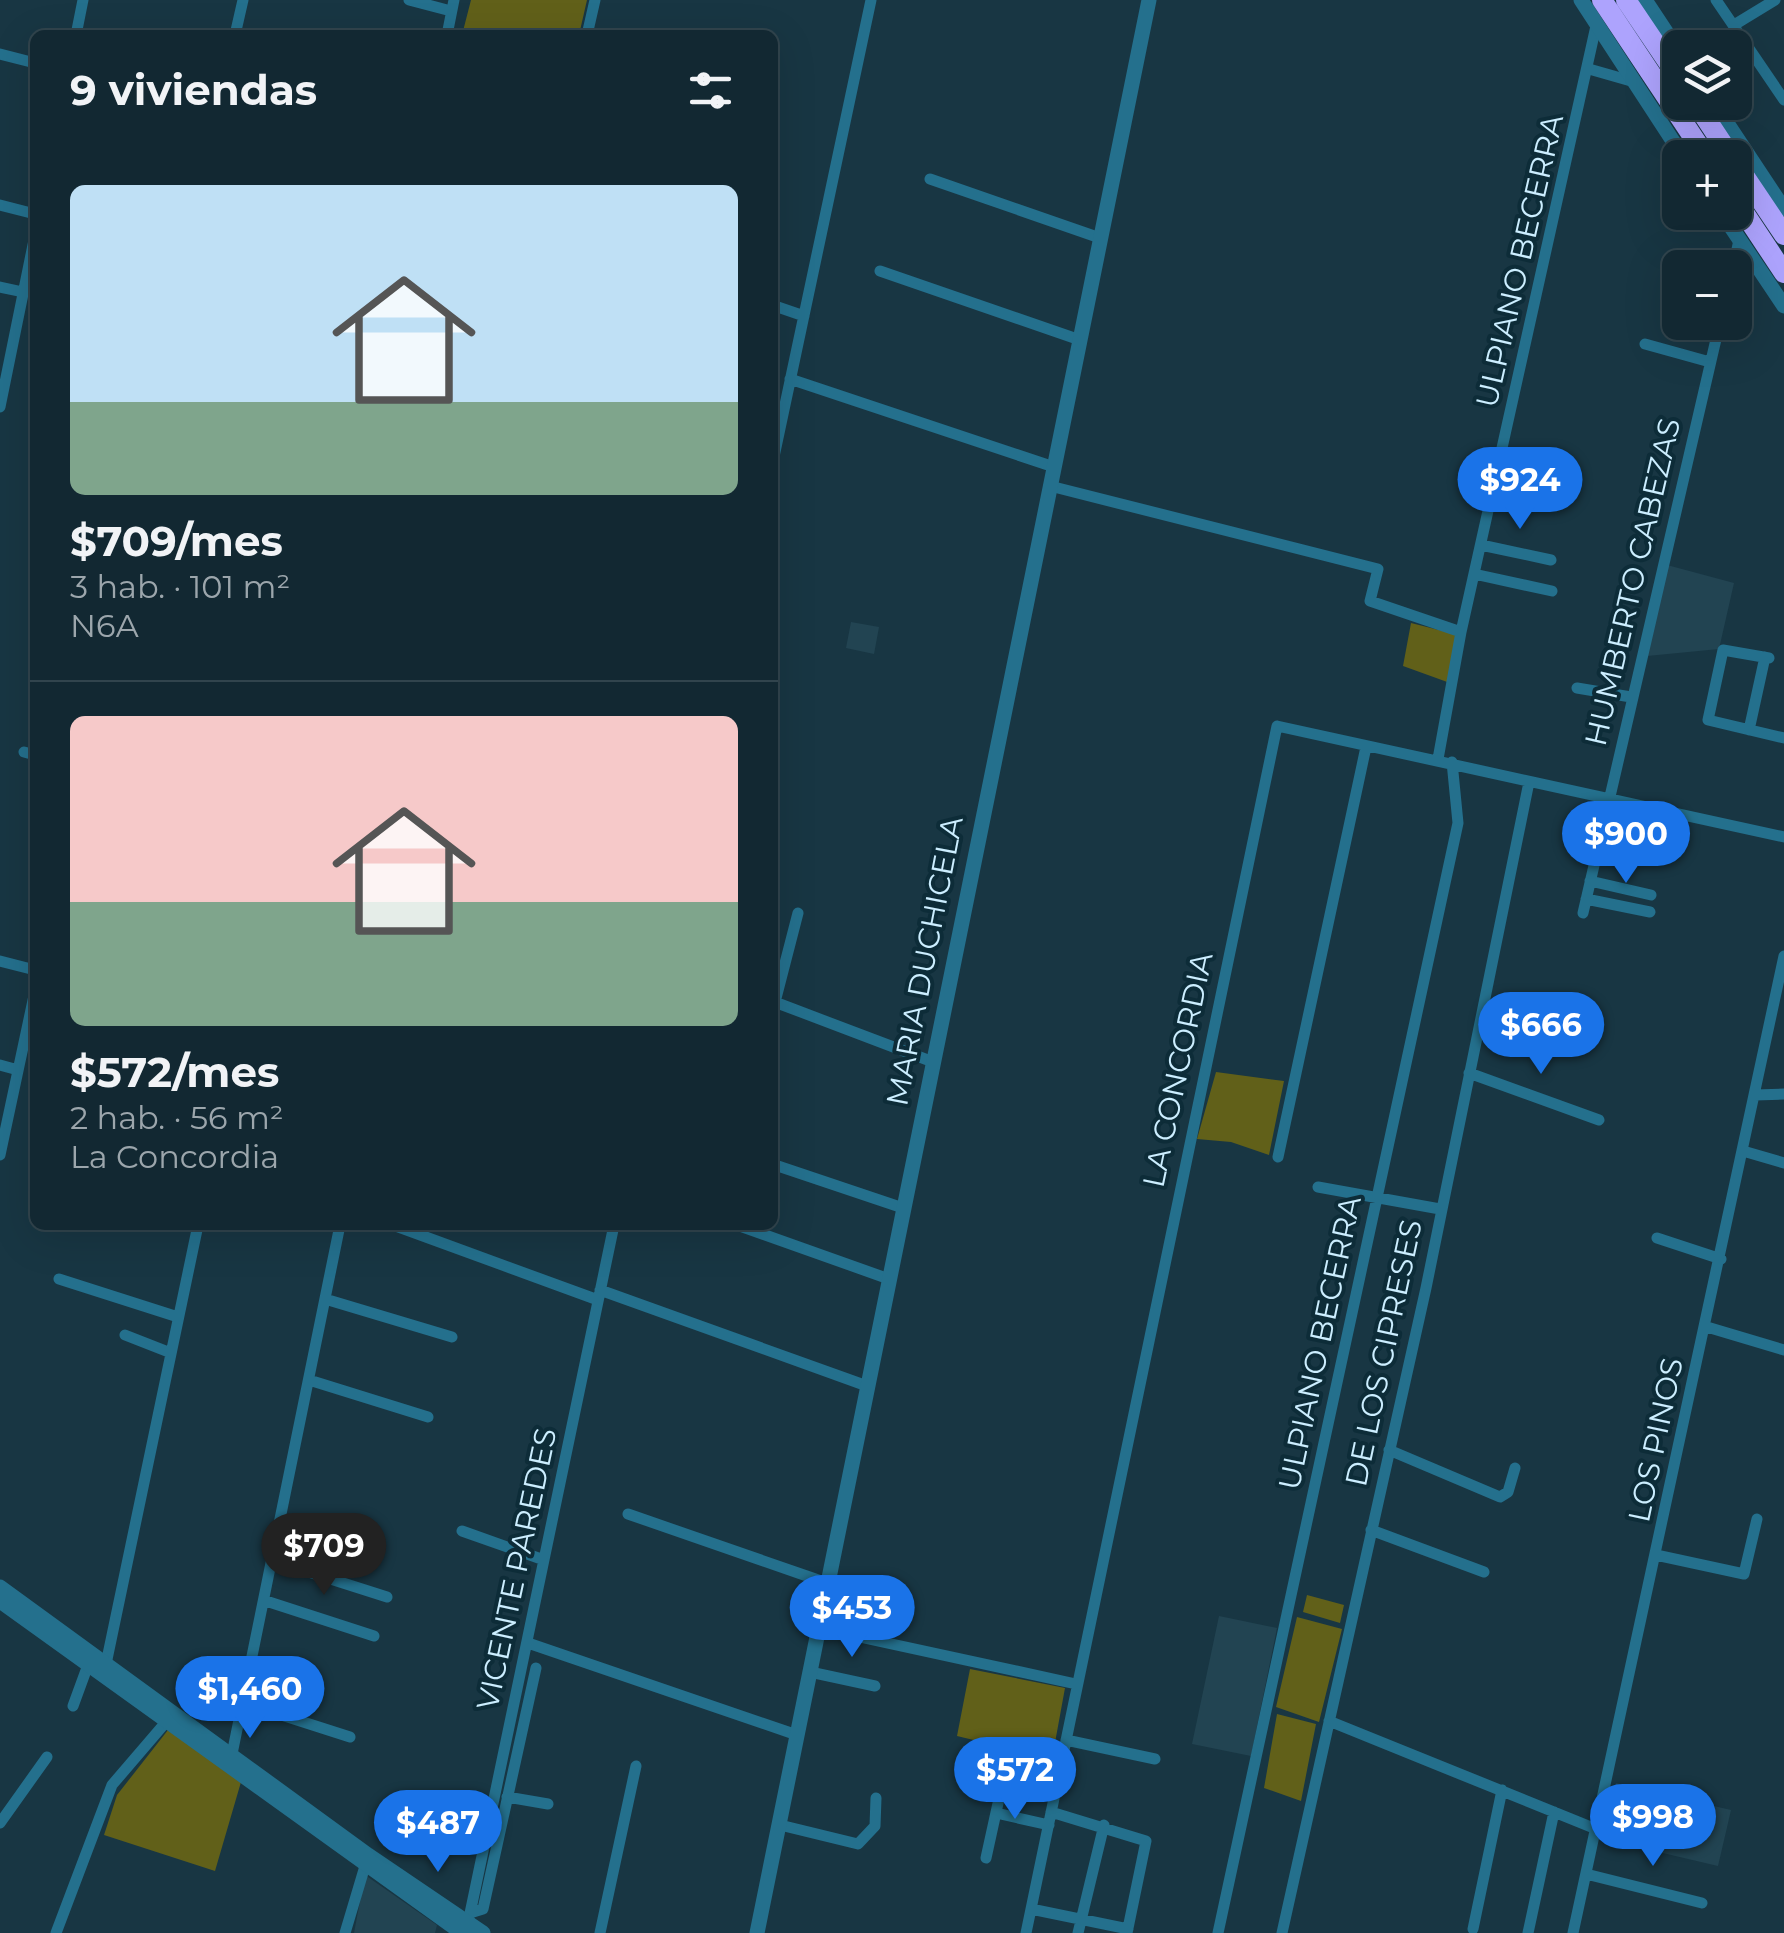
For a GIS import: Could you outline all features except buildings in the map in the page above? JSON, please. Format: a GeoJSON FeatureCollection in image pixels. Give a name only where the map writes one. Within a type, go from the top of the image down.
{"type":"FeatureCollection","features":[{"type":"Feature","properties":{"kind":"highway"},"geometry":{"type":"LineString","coordinates":[[1602,0],[1695,140]]}},
{"type":"Feature","properties":{"kind":"highway"},"geometry":{"type":"LineString","coordinates":[[1626,0],[1662,53]]}},
{"type":"Feature","properties":{"kind":"highway"},"geometry":{"type":"LineString","coordinates":[[1752,191],[1784,235]]}},
{"type":"Feature","properties":{"kind":"highway"},"geometry":{"type":"LineString","coordinates":[[1752,196],[1784,273]]}},
{"type":"Feature","properties":{"kind":"main road","name":"MARIA DUCHICELA"},"geometry":{"type":"LineString","coordinates":[[757,1933],[1149,0]]}},
{"type":"Feature","properties":{"kind":"main road"},"geometry":{"type":"LineString","coordinates":[[1580,0],[1672,140]]}},
{"type":"Feature","properties":{"kind":"main road"},"geometry":{"type":"LineString","coordinates":[[1645,0],[1665,30]]}},
{"type":"Feature","properties":{"kind":"main road"},"geometry":{"type":"LineString","coordinates":[[1752,189],[1784,209]]}},
{"type":"Feature","properties":{"kind":"main road"},"geometry":{"type":"LineString","coordinates":[[1733,230],[1784,306]]}},
{"type":"Feature","properties":{"kind":"main road"},"geometry":{"type":"LineString","coordinates":[[0,1587],[366,1861],[483,1933]]}},
{"type":"Feature","properties":{"kind":"main road"},"geometry":{"type":"LineString","coordinates":[[0,1600],[166,1722],[230,1762]]}},
{"type":"Feature","properties":{"kind":"street"},"geometry":{"type":"LineString","coordinates":[[77,30],[83,0]]}},
{"type":"Feature","properties":{"kind":"street"},"geometry":{"type":"LineString","coordinates":[[236,30],[243,0]]}},
{"type":"Feature","properties":{"kind":"street"},"geometry":{"type":"LineString","coordinates":[[408,0],[452,6]]}},
{"type":"Feature","properties":{"kind":"street"},"geometry":{"type":"LineString","coordinates":[[588,30],[595,0]]}},
{"type":"Feature","properties":{"kind":"street"},"geometry":{"type":"LineString","coordinates":[[778,437],[872,0]]}},
{"type":"Feature","properties":{"kind":"street"},"geometry":{"type":"LineString","coordinates":[[1716,0],[1784,100]]}},
{"type":"Feature","properties":{"kind":"street"},"geometry":{"type":"LineString","coordinates":[[1734,25],[1775,0]]}},
{"type":"Feature","properties":{"kind":"street","name":"ULPIANO BECERRA"},"geometry":{"type":"LineString","coordinates":[[1438,758],[1461,632],[1590,69],[1596,26]]}},
{"type":"Feature","properties":{"kind":"street"},"geometry":{"type":"LineString","coordinates":[[0,54],[30,62]]}},
{"type":"Feature","properties":{"kind":"street"},"geometry":{"type":"LineString","coordinates":[[1590,69],[1631,81]]}},
{"type":"Feature","properties":{"kind":"street"},"geometry":{"type":"LineString","coordinates":[[930,179],[1100,238]]}},
{"type":"Feature","properties":{"kind":"street"},"geometry":{"type":"LineString","coordinates":[[0,205],[30,213]]}},
{"type":"Feature","properties":{"kind":"street"},"geometry":{"type":"LineString","coordinates":[[1737,250],[1739,240]]}},
{"type":"Feature","properties":{"kind":"street"},"geometry":{"type":"LineString","coordinates":[[0,407],[30,261]]}},
{"type":"Feature","properties":{"kind":"street"},"geometry":{"type":"LineString","coordinates":[[880,271],[1080,340]]}},
{"type":"Feature","properties":{"kind":"street"},"geometry":{"type":"LineString","coordinates":[[0,287],[24,292]]}},
{"type":"Feature","properties":{"kind":"street"},"geometry":{"type":"LineString","coordinates":[[778,307],[804,316]]}},
{"type":"Feature","properties":{"kind":"street","name":"HUMBERTO CABEZAS"},"geometry":{"type":"LineString","coordinates":[[1583,913],[1716,340]]}},
{"type":"Feature","properties":{"kind":"street"},"geometry":{"type":"LineString","coordinates":[[1645,344],[1710,362]]}},
{"type":"Feature","properties":{"kind":"street"},"geometry":{"type":"LineString","coordinates":[[790,379],[1054,466]]}},
{"type":"Feature","properties":{"kind":"street"},"geometry":{"type":"LineString","coordinates":[[1050,486],[1378,569],[1370,601],[1461,632]]}},
{"type":"Feature","properties":{"kind":"street"},"geometry":{"type":"LineString","coordinates":[[1480,545],[1551,560]]}},
{"type":"Feature","properties":{"kind":"street"},"geometry":{"type":"LineString","coordinates":[[1474,574],[1552,591]]}},
{"type":"Feature","properties":{"kind":"street"},"geometry":{"type":"LineString","coordinates":[[1749,730],[1767,657],[1722,650],[1708,720],[1749,730],[1784,738]]}},
{"type":"Feature","properties":{"kind":"street"},"geometry":{"type":"LineString","coordinates":[[1577,688],[1631,697]]}},
{"type":"Feature","properties":{"kind":"street","name":"LA CONCORDIA"},"geometry":{"type":"LineString","coordinates":[[1026,1933],[1277,726],[1784,836]]}},
{"type":"Feature","properties":{"kind":"street"},"geometry":{"type":"LineString","coordinates":[[1278,1157],[1366,747]]}},
{"type":"Feature","properties":{"kind":"street","name":"ULPIANO BECERRA"},"geometry":{"type":"LineString","coordinates":[[1218,1933],[1458,823],[1452,762]]}},
{"type":"Feature","properties":{"kind":"street","name":"DE LOS CIPRESES"},"geometry":{"type":"LineString","coordinates":[[1282,1933],[1390,1450],[1530,782]]}},
{"type":"Feature","properties":{"kind":"street"},"geometry":{"type":"LineString","coordinates":[[1590,881],[1651,895]]}},
{"type":"Feature","properties":{"kind":"street"},"geometry":{"type":"LineString","coordinates":[[1586,898],[1650,912]]}},
{"type":"Feature","properties":{"kind":"street"},"geometry":{"type":"LineString","coordinates":[[778,986],[798,912]]}},
{"type":"Feature","properties":{"kind":"street","name":"LOS PINOS"},"geometry":{"type":"LineString","coordinates":[[1573,1933],[1708,1327],[1784,956]]}},
{"type":"Feature","properties":{"kind":"street"},"geometry":{"type":"LineString","coordinates":[[0,961],[30,969]]}},
{"type":"Feature","properties":{"kind":"street"},"geometry":{"type":"LineString","coordinates":[[778,1003],[933,1062]]}},
{"type":"Feature","properties":{"kind":"street"},"geometry":{"type":"LineString","coordinates":[[0,1155],[30,1014]]}},
{"type":"Feature","properties":{"kind":"street"},"geometry":{"type":"LineString","coordinates":[[0,1065],[18,1070]]}},
{"type":"Feature","properties":{"kind":"street"},"geometry":{"type":"LineString","coordinates":[[1468,1073],[1599,1120]]}},
{"type":"Feature","properties":{"kind":"street"},"geometry":{"type":"LineString","coordinates":[[1755,1095],[1784,1094]]}},
{"type":"Feature","properties":{"kind":"street"},"geometry":{"type":"LineString","coordinates":[[1743,1152],[1784,1163]]}},
{"type":"Feature","properties":{"kind":"street"},"geometry":{"type":"LineString","coordinates":[[778,1166],[904,1208]]}},
{"type":"Feature","properties":{"kind":"street"},"geometry":{"type":"LineString","coordinates":[[1318,1186],[1440,1209]]}},
{"type":"Feature","properties":{"kind":"street"},"geometry":{"type":"LineString","coordinates":[[106,1664],[194,1230]]}},
{"type":"Feature","properties":{"kind":"street"},"geometry":{"type":"LineString","coordinates":[[230,1762],[339,1230]]}},
{"type":"Feature","properties":{"kind":"street"},"geometry":{"type":"LineString","coordinates":[[408,1230],[867,1386]]}},
{"type":"Feature","properties":{"kind":"street","name":"VICENTE PAREDES"},"geometry":{"type":"LineString","coordinates":[[467,1923],[613,1230]]}},
{"type":"Feature","properties":{"kind":"street"},"geometry":{"type":"LineString","coordinates":[[751,1230],[889,1279]]}},
{"type":"Feature","properties":{"kind":"street"},"geometry":{"type":"LineString","coordinates":[[1657,1238],[1721,1259]]}},
{"type":"Feature","properties":{"kind":"street"},"geometry":{"type":"LineString","coordinates":[[59,1279],[178,1317]]}},
{"type":"Feature","properties":{"kind":"street"},"geometry":{"type":"LineString","coordinates":[[325,1298],[452,1337]]}},
{"type":"Feature","properties":{"kind":"street"},"geometry":{"type":"LineString","coordinates":[[1708,1327],[1784,1350]]}},
{"type":"Feature","properties":{"kind":"street"},"geometry":{"type":"LineString","coordinates":[[125,1335],[171,1353]]}},
{"type":"Feature","properties":{"kind":"street"},"geometry":{"type":"LineString","coordinates":[[309,1380],[428,1417]]}},
{"type":"Feature","properties":{"kind":"street"},"geometry":{"type":"LineString","coordinates":[[1390,1450],[1500,1497],[1508,1492],[1515,1468]]}},
{"type":"Feature","properties":{"kind":"street"},"geometry":{"type":"LineString","coordinates":[[628,1514],[827,1583]]}},
{"type":"Feature","properties":{"kind":"street"},"geometry":{"type":"LineString","coordinates":[[1656,1555],[1744,1574],[1757,1519]]}},
{"type":"Feature","properties":{"kind":"street"},"geometry":{"type":"LineString","coordinates":[[1372,1530],[1484,1572]]}},
{"type":"Feature","properties":{"kind":"street"},"geometry":{"type":"LineString","coordinates":[[462,1532],[544,1560]]}},
{"type":"Feature","properties":{"kind":"street"},"geometry":{"type":"LineString","coordinates":[[274,1560],[387,1597]]}},
{"type":"Feature","properties":{"kind":"street"},"geometry":{"type":"LineString","coordinates":[[266,1601],[374,1636]]}},
{"type":"Feature","properties":{"kind":"street"},"geometry":{"type":"LineString","coordinates":[[818,1628],[1076,1684]]}},
{"type":"Feature","properties":{"kind":"street"},"geometry":{"type":"LineString","coordinates":[[528,1643],[797,1735]]}},
{"type":"Feature","properties":{"kind":"street"},"geometry":{"type":"LineString","coordinates":[[72,1706],[88,1665]]}},
{"type":"Feature","properties":{"kind":"street"},"geometry":{"type":"LineString","coordinates":[[467,1923],[483,1909],[536,1668]]}},
{"type":"Feature","properties":{"kind":"street"},"geometry":{"type":"LineString","coordinates":[[810,1672],[875,1686]]}},
{"type":"Feature","properties":{"kind":"street"},"geometry":{"type":"LineString","coordinates":[[244,1703],[350,1738]]}},
{"type":"Feature","properties":{"kind":"street"},"geometry":{"type":"LineString","coordinates":[[56,1933],[112,1785],[166,1722]]}},
{"type":"Feature","properties":{"kind":"street"},"geometry":{"type":"LineString","coordinates":[[1329,1722],[1596,1829]]}},
{"type":"Feature","properties":{"kind":"street"},"geometry":{"type":"LineString","coordinates":[[1066,1740],[1155,1759]]}},
{"type":"Feature","properties":{"kind":"street"},"geometry":{"type":"LineString","coordinates":[[0,1824],[47,1757]]}},
{"type":"Feature","properties":{"kind":"street"},"geometry":{"type":"LineString","coordinates":[[600,1933],[636,1766]]}},
{"type":"Feature","properties":{"kind":"street"},"geometry":{"type":"LineString","coordinates":[[986,1858],[1004,1776]]}},
{"type":"Feature","properties":{"kind":"street"},"geometry":{"type":"LineString","coordinates":[[1473,1929],[1502,1790]]}},
{"type":"Feature","properties":{"kind":"street"},"geometry":{"type":"LineString","coordinates":[[508,1797],[548,1804]]}},
{"type":"Feature","properties":{"kind":"street"},"geometry":{"type":"LineString","coordinates":[[780,1826],[858,1844],[875,1826],[876,1798]]}},
{"type":"Feature","properties":{"kind":"street"},"geometry":{"type":"LineString","coordinates":[[1528,1933],[1554,1812]]}},
{"type":"Feature","properties":{"kind":"street"},"geometry":{"type":"LineString","coordinates":[[996,1813],[1104,1826],[1147,1844],[1128,1931],[1080,1927],[1031,1909]]}},
{"type":"Feature","properties":{"kind":"street"},"geometry":{"type":"LineString","coordinates":[[1080,1927],[1104,1826]]}},
{"type":"Feature","properties":{"kind":"street"},"geometry":{"type":"LineString","coordinates":[[345,1933],[366,1861]]}},
{"type":"Feature","properties":{"kind":"street"},"geometry":{"type":"LineString","coordinates":[[1586,1874],[1702,1903]]}},
{"type":"Feature","properties":{"kind":"shaded area"},"geometry":{"type":"Polygon","coordinates":[[[471,0],[587,0],[580,30],[463,30],[471,0]]]}},
{"type":"Feature","properties":{"kind":"shaded area"},"geometry":{"type":"Polygon","coordinates":[[[1667,565],[1734,583],[1719,649],[1647,656],[1667,565]]]}},
{"type":"Feature","properties":{"kind":"shaded area"},"geometry":{"type":"Polygon","coordinates":[[[851,622],[879,627],[874,654],[846,648],[851,622]]]}},
{"type":"Feature","properties":{"kind":"shaded area"},"geometry":{"type":"Polygon","coordinates":[[[1411,623],[1459,635],[1450,683],[1403,666],[1411,623]]]}},
{"type":"Feature","properties":{"kind":"shaded area"},"geometry":{"type":"Polygon","coordinates":[[[1216,1072],[1284,1081],[1269,1155],[1231,1142],[1197,1139],[1216,1072]]]}},
{"type":"Feature","properties":{"kind":"shaded area"},"geometry":{"type":"Polygon","coordinates":[[[1307,1595],[1344,1605],[1340,1623],[1303,1612],[1307,1595]]]}},
{"type":"Feature","properties":{"kind":"shaded area"},"geometry":{"type":"Polygon","coordinates":[[[1219,1616],[1277,1628],[1251,1756],[1192,1744],[1219,1616]]]}},
{"type":"Feature","properties":{"kind":"shaded area"},"geometry":{"type":"Polygon","coordinates":[[[1297,1617],[1342,1629],[1319,1722],[1276,1707],[1297,1617]]]}},
{"type":"Feature","properties":{"kind":"shaded area"},"geometry":{"type":"Polygon","coordinates":[[[970,1669],[1065,1688],[1052,1759],[957,1736],[970,1669]]]}},
{"type":"Feature","properties":{"kind":"shaded area"},"geometry":{"type":"Polygon","coordinates":[[[1277,1714],[1316,1724],[1301,1801],[1264,1788],[1277,1714]]]}},
{"type":"Feature","properties":{"kind":"shaded area"},"geometry":{"type":"Polygon","coordinates":[[[168,1730],[241,1782],[215,1871],[104,1835],[117,1795],[168,1730]]]}},
{"type":"Feature","properties":{"kind":"shaded area"},"geometry":{"type":"Polygon","coordinates":[[[1616,1783],[1731,1810],[1718,1866],[1603,1839],[1616,1783]]]}},
{"type":"Feature","properties":{"kind":"shaded area"},"geometry":{"type":"Polygon","coordinates":[[[365,1875],[437,1925],[435,1933],[354,1933],[365,1875]]]}}]}
